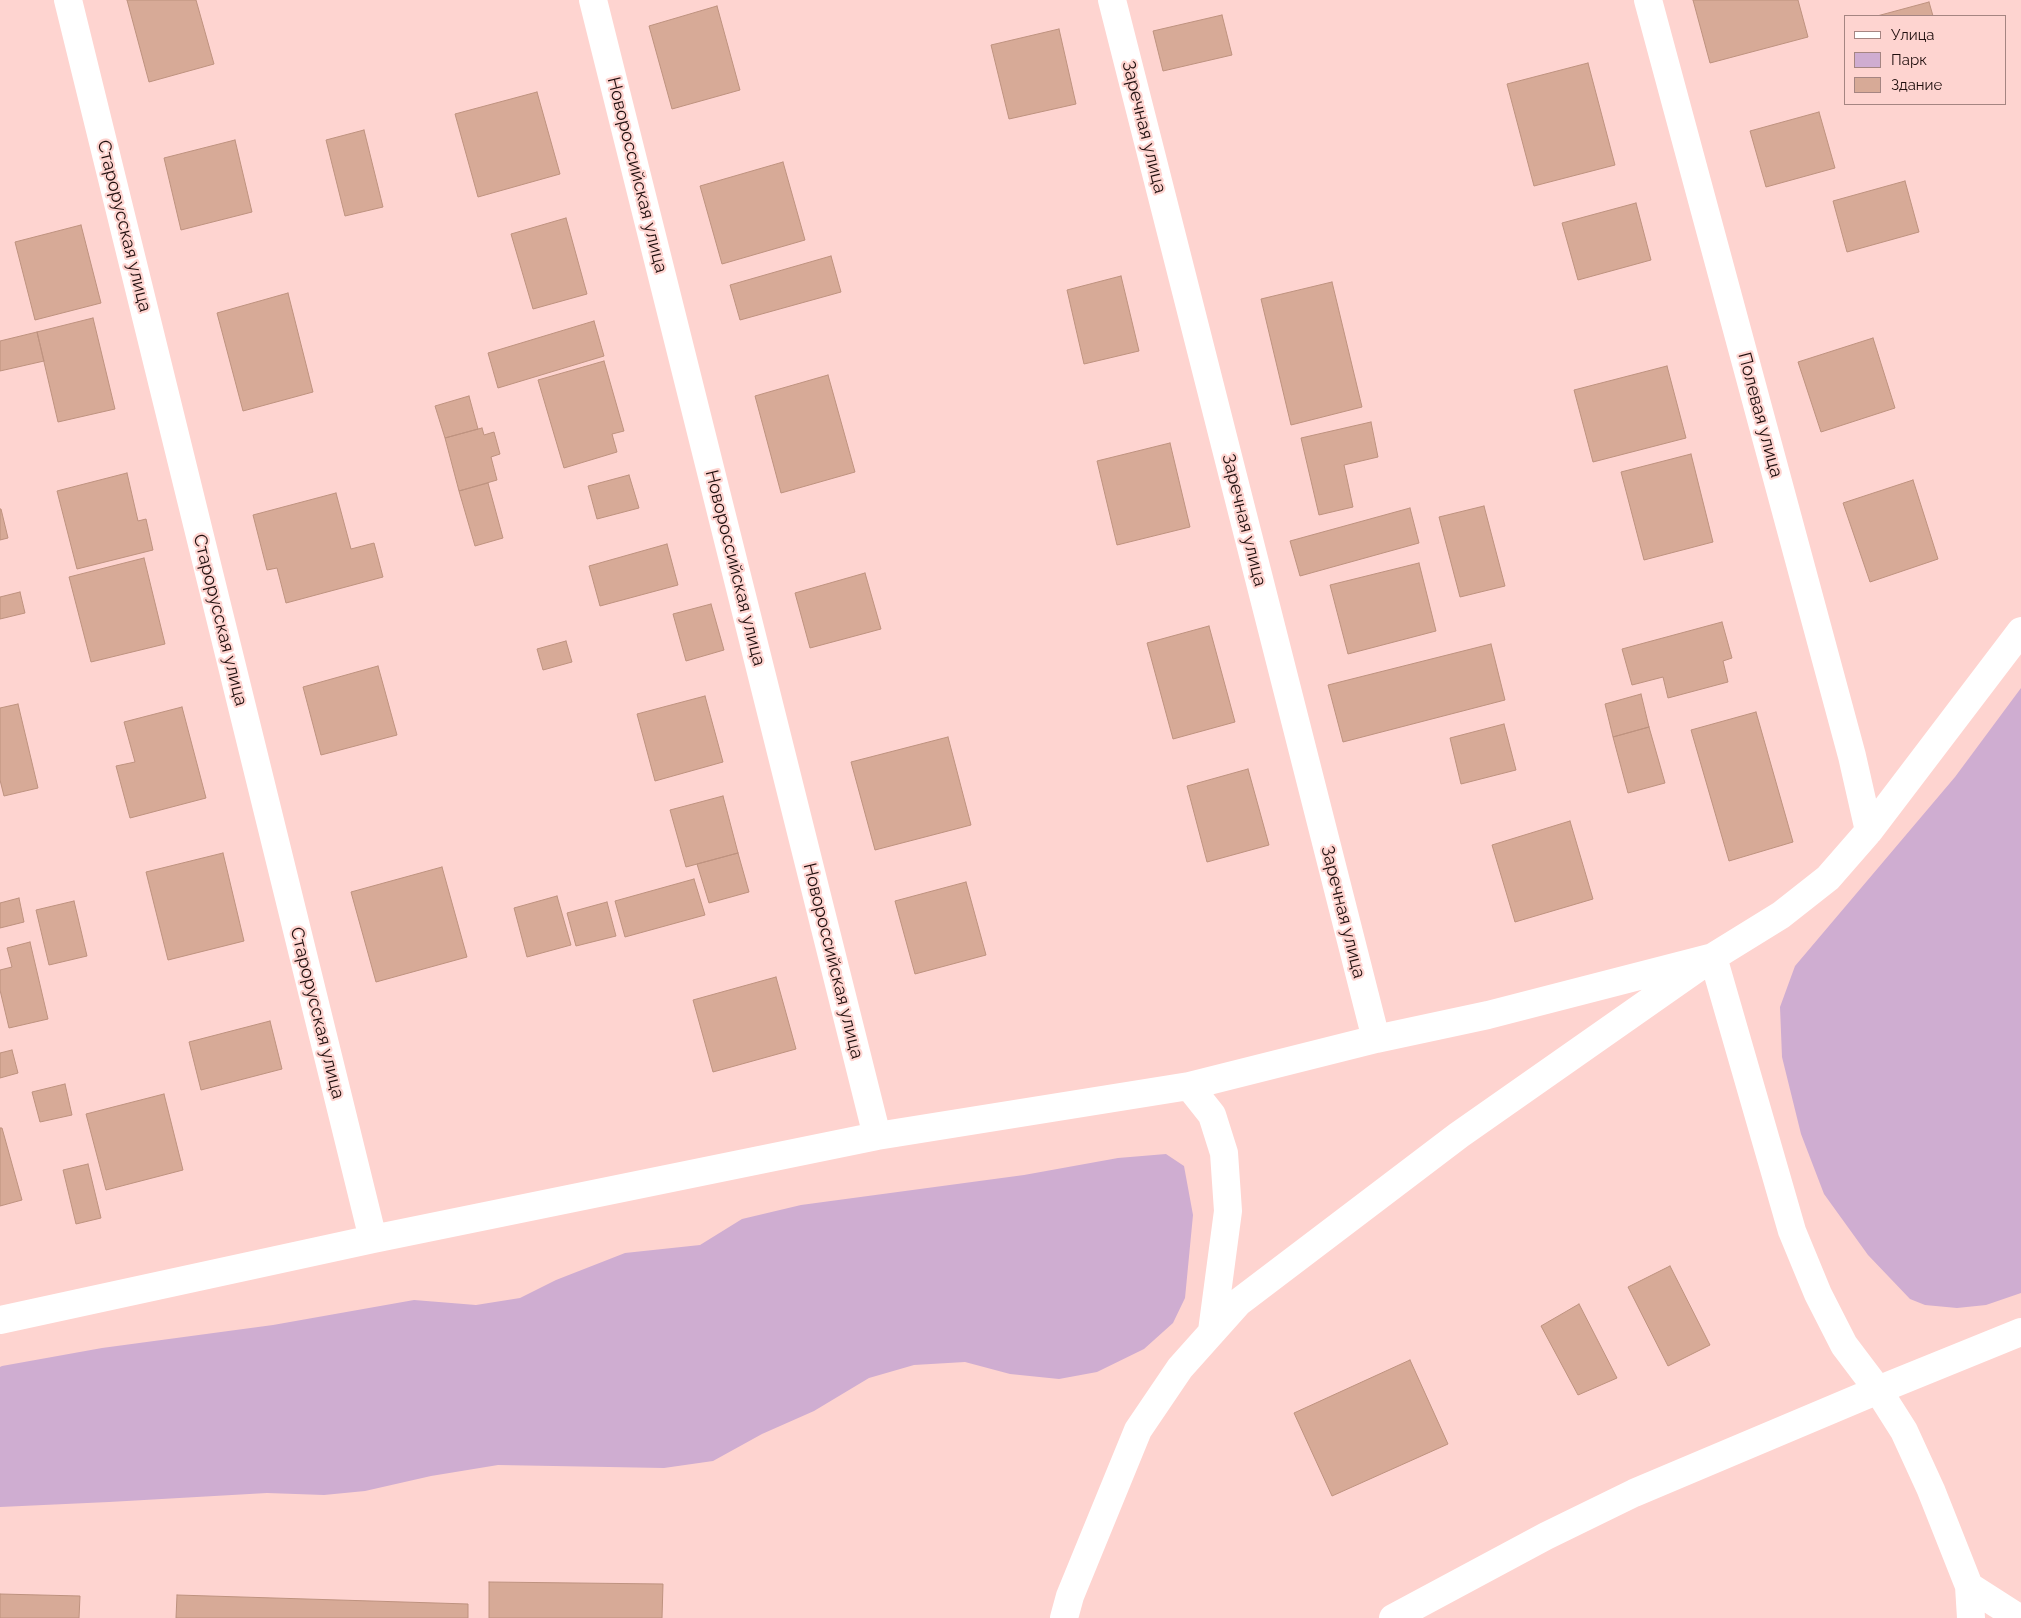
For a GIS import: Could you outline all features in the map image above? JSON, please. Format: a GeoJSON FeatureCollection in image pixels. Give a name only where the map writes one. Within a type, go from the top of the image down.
{"type":"FeatureCollection","features":[{"type":"Feature","properties":{"kind":"street","name":"Старорусская улица"},"geometry":{"type":"LineString","coordinates":[[68,0],[373,1239]]}},
{"type":"Feature","properties":{"kind":"street","name":"Новороссийская улица"},"geometry":{"type":"LineString","coordinates":[[594,0],[877,1136]]}},
{"type":"Feature","properties":{"kind":"street","name":"Заречная улица"},"geometry":{"type":"LineString","coordinates":[[1112,0],[1376,1040]]}},
{"type":"Feature","properties":{"kind":"street","name":"Полевая улица"},"geometry":{"type":"LineString","coordinates":[[1648,0],[1852,756],[1869,832]]}},
{"type":"Feature","properties":{"kind":"street"},"geometry":{"type":"LineString","coordinates":[[1064,1618],[1070,1596],[1138,1430],[1180,1368],[1238,1302],[1459,1135],[1713,957],[1781,916],[1828,878],[1869,832],[2021,631]]}},
{"type":"Feature","properties":{"kind":"street"},"geometry":{"type":"LineString","coordinates":[[0,1320],[373,1239],[877,1136],[1189,1086],[1376,1040],[1488,1015],[1713,957]]}},
{"type":"Feature","properties":{"kind":"street"},"geometry":{"type":"LineString","coordinates":[[1713,957],[1792,1231],[1818,1294],[1844,1345],[1878,1390],[1904,1431],[1931,1490],[1969,1586],[1971,1618]]}},
{"type":"Feature","properties":{"kind":"street"},"geometry":{"type":"LineString","coordinates":[[1189,1086],[1212,1115],[1224,1152],[1228,1211],[1212,1331]]}},
{"type":"Feature","properties":{"kind":"street"},"geometry":{"type":"LineString","coordinates":[[1393,1618],[1546,1536],[1634,1493],[2021,1332]]}},
{"type":"Feature","properties":{"kind":"street"},"geometry":{"type":"LineString","coordinates":[[1969,1586],[2019,1618]]}},
{"type":"Feature","properties":{"kind":"green space"},"geometry":{"type":"Polygon","coordinates":[[[2021,688],[2021,1293],[1986,1305],[1957,1308],[1925,1305],[1910,1299],[1868,1255],[1824,1194],[1801,1134],[1782,1057],[1780,1007],[1795,966],[1955,777],[2021,688]]]}},
{"type":"Feature","properties":{"kind":"green space"},"geometry":{"type":"Polygon","coordinates":[[[1166,1154],[1184,1166],[1193,1215],[1185,1298],[1173,1323],[1144,1349],[1097,1372],[1059,1379],[1010,1374],[965,1362],[914,1365],[869,1378],[814,1411],[762,1434],[713,1461],[664,1468],[498,1465],[431,1476],[365,1491],[324,1495],[267,1493],[0,1507],[0,1367],[2,1366],[102,1348],[273,1325],[414,1300],[476,1305],[520,1298],[556,1280],[625,1253],[700,1245],[742,1219],[801,1205],[1024,1175],[1118,1158],[1166,1154]]]}},
{"type":"Feature","properties":{"kind":"building"},"geometry":{"type":"Polygon","coordinates":[[[127,0],[196,0],[214,64],[149,82],[127,0]]]}},
{"type":"Feature","properties":{"kind":"building"},"geometry":{"type":"Polygon","coordinates":[[[1693,0],[1798,0],[1808,37],[1710,63],[1693,0]]]}},
{"type":"Feature","properties":{"kind":"building"},"geometry":{"type":"Polygon","coordinates":[[[1929,2],[1933,15],[1881,15],[1929,2]]]}},
{"type":"Feature","properties":{"kind":"building"},"geometry":{"type":"Polygon","coordinates":[[[717,6],[740,90],[672,109],[649,26],[717,6]]]}},
{"type":"Feature","properties":{"kind":"building"},"geometry":{"type":"Polygon","coordinates":[[[1222,15],[1232,55],[1163,71],[1153,31],[1222,15]]]}},
{"type":"Feature","properties":{"kind":"building"},"geometry":{"type":"Polygon","coordinates":[[[1059,29],[1076,104],[1009,119],[991,45],[1059,29]]]}},
{"type":"Feature","properties":{"kind":"building"},"geometry":{"type":"Polygon","coordinates":[[[1588,63],[1615,165],[1534,186],[1507,84],[1588,63]]]}},
{"type":"Feature","properties":{"kind":"building"},"geometry":{"type":"Polygon","coordinates":[[[537,92],[560,174],[478,197],[455,114],[537,92]]]}},
{"type":"Feature","properties":{"kind":"building"},"geometry":{"type":"Polygon","coordinates":[[[1819,112],[1835,168],[1766,187],[1750,131],[1819,112]]]}},
{"type":"Feature","properties":{"kind":"building"},"geometry":{"type":"Polygon","coordinates":[[[364,130],[383,207],[345,216],[326,140],[364,130]]]}},
{"type":"Feature","properties":{"kind":"building"},"geometry":{"type":"Polygon","coordinates":[[[235,140],[252,212],[181,230],[164,158],[235,140]]]}},
{"type":"Feature","properties":{"kind":"building"},"geometry":{"type":"Polygon","coordinates":[[[783,162],[805,240],[722,264],[700,186],[783,162]]]}},
{"type":"Feature","properties":{"kind":"building"},"geometry":{"type":"Polygon","coordinates":[[[1905,181],[1919,232],[1847,252],[1833,201],[1905,181]]]}},
{"type":"Feature","properties":{"kind":"building"},"geometry":{"type":"Polygon","coordinates":[[[1636,203],[1651,260],[1578,280],[1562,223],[1636,203]]]}},
{"type":"Feature","properties":{"kind":"building"},"geometry":{"type":"Polygon","coordinates":[[[566,218],[587,294],[533,309],[511,234],[566,218]]]}},
{"type":"Feature","properties":{"kind":"building"},"geometry":{"type":"Polygon","coordinates":[[[81,225],[101,303],[35,320],[15,242],[81,225]]]}},
{"type":"Feature","properties":{"kind":"building"},"geometry":{"type":"Polygon","coordinates":[[[831,256],[841,292],[740,320],[730,285],[831,256]]]}},
{"type":"Feature","properties":{"kind":"building"},"geometry":{"type":"Polygon","coordinates":[[[1121,276],[1139,351],[1084,364],[1067,290],[1121,276]]]}},
{"type":"Feature","properties":{"kind":"building"},"geometry":{"type":"Polygon","coordinates":[[[1332,282],[1362,407],[1291,425],[1261,299],[1332,282]]]}},
{"type":"Feature","properties":{"kind":"building"},"geometry":{"type":"Polygon","coordinates":[[[288,293],[313,392],[243,411],[217,313],[288,293]]]}},
{"type":"Feature","properties":{"kind":"building"},"geometry":{"type":"Polygon","coordinates":[[[93,318],[115,409],[58,422],[37,332],[93,318]]]}},
{"type":"Feature","properties":{"kind":"building"},"geometry":{"type":"Polygon","coordinates":[[[594,321],[604,356],[498,388],[488,353],[594,321]]]}},
{"type":"Feature","properties":{"kind":"building"},"geometry":{"type":"Polygon","coordinates":[[[37,332],[44,361],[0,371],[0,341],[37,332]]]}},
{"type":"Feature","properties":{"kind":"building"},"geometry":{"type":"Polygon","coordinates":[[[1873,338],[1895,408],[1821,432],[1798,362],[1873,338]]]}},
{"type":"Feature","properties":{"kind":"building"},"geometry":{"type":"Polygon","coordinates":[[[604,361],[624,431],[612,434],[617,452],[564,468],[538,380],[604,361]]]}},
{"type":"Feature","properties":{"kind":"building"},"geometry":{"type":"Polygon","coordinates":[[[1667,366],[1686,438],[1593,462],[1574,390],[1667,366]]]}},
{"type":"Feature","properties":{"kind":"building"},"geometry":{"type":"Polygon","coordinates":[[[828,375],[855,472],[781,493],[755,396],[828,375]]]}},
{"type":"Feature","properties":{"kind":"building"},"geometry":{"type":"Polygon","coordinates":[[[469,396],[478,429],[445,438],[435,406],[469,396]]]}},
{"type":"Feature","properties":{"kind":"building"},"geometry":{"type":"Polygon","coordinates":[[[1371,422],[1378,457],[1344,465],[1353,507],[1319,515],[1301,438],[1371,422]]]}},
{"type":"Feature","properties":{"kind":"building"},"geometry":{"type":"Polygon","coordinates":[[[482,428],[484,435],[494,432],[500,454],[491,457],[497,480],[459,491],[445,438],[482,428]]]}},
{"type":"Feature","properties":{"kind":"building"},"geometry":{"type":"Polygon","coordinates":[[[1170,443],[1190,527],[1117,545],[1097,461],[1170,443]]]}},
{"type":"Feature","properties":{"kind":"building"},"geometry":{"type":"Polygon","coordinates":[[[1691,454],[1713,542],[1644,560],[1621,472],[1691,454]]]}},
{"type":"Feature","properties":{"kind":"building"},"geometry":{"type":"Polygon","coordinates":[[[127,473],[138,521],[146,519],[153,550],[77,569],[57,491],[127,473]]]}},
{"type":"Feature","properties":{"kind":"building"},"geometry":{"type":"Polygon","coordinates":[[[629,475],[639,508],[597,519],[588,486],[629,475]]]}},
{"type":"Feature","properties":{"kind":"building"},"geometry":{"type":"Polygon","coordinates":[[[1913,480],[1938,559],[1870,582],[1843,503],[1913,480]]]}},
{"type":"Feature","properties":{"kind":"building"},"geometry":{"type":"Polygon","coordinates":[[[488,483],[503,538],[475,546],[459,491],[488,483]]]}},
{"type":"Feature","properties":{"kind":"building"},"geometry":{"type":"Polygon","coordinates":[[[336,493],[351,549],[374,543],[383,577],[286,603],[277,568],[267,570],[253,515],[336,493]]]}},
{"type":"Feature","properties":{"kind":"building"},"geometry":{"type":"Polygon","coordinates":[[[1484,506],[1505,586],[1460,597],[1439,517],[1484,506]]]}},
{"type":"Feature","properties":{"kind":"building"},"geometry":{"type":"Polygon","coordinates":[[[1410,508],[1419,543],[1300,576],[1290,541],[1410,508]]]}},
{"type":"Feature","properties":{"kind":"building"},"geometry":{"type":"Polygon","coordinates":[[[0,509],[8,538],[0,540],[0,509]]]}},
{"type":"Feature","properties":{"kind":"building"},"geometry":{"type":"Polygon","coordinates":[[[667,544],[678,585],[600,606],[589,566],[667,544]]]}},
{"type":"Feature","properties":{"kind":"building"},"geometry":{"type":"Polygon","coordinates":[[[144,558],[165,644],[91,662],[69,577],[144,558]]]}},
{"type":"Feature","properties":{"kind":"building"},"geometry":{"type":"Polygon","coordinates":[[[1419,563],[1436,631],[1348,654],[1330,585],[1419,563]]]}},
{"type":"Feature","properties":{"kind":"building"},"geometry":{"type":"Polygon","coordinates":[[[865,573],[881,629],[810,648],[795,593],[865,573]]]}},
{"type":"Feature","properties":{"kind":"building"},"geometry":{"type":"Polygon","coordinates":[[[20,592],[25,613],[0,619],[0,597],[20,592]]]}},
{"type":"Feature","properties":{"kind":"building"},"geometry":{"type":"Polygon","coordinates":[[[711,604],[724,650],[686,661],[673,614],[711,604]]]}},
{"type":"Feature","properties":{"kind":"building"},"geometry":{"type":"Polygon","coordinates":[[[1722,622],[1732,658],[1723,661],[1728,682],[1668,698],[1663,677],[1632,685],[1622,649],[1722,622]]]}},
{"type":"Feature","properties":{"kind":"building"},"geometry":{"type":"Polygon","coordinates":[[[1209,626],[1235,722],[1173,739],[1147,643],[1209,626]]]}},
{"type":"Feature","properties":{"kind":"building"},"geometry":{"type":"Polygon","coordinates":[[[566,641],[572,662],[543,670],[537,649],[566,641]]]}},
{"type":"Feature","properties":{"kind":"building"},"geometry":{"type":"Polygon","coordinates":[[[1491,644],[1505,700],[1343,742],[1328,685],[1491,644]]]}},
{"type":"Feature","properties":{"kind":"building"},"geometry":{"type":"Polygon","coordinates":[[[378,666],[397,735],[321,755],[303,687],[378,666]]]}},
{"type":"Feature","properties":{"kind":"building"},"geometry":{"type":"Polygon","coordinates":[[[1641,694],[1649,727],[1613,737],[1605,704],[1641,694]]]}},
{"type":"Feature","properties":{"kind":"building"},"geometry":{"type":"Polygon","coordinates":[[[705,696],[723,762],[655,781],[637,714],[705,696]]]}},
{"type":"Feature","properties":{"kind":"building"},"geometry":{"type":"Polygon","coordinates":[[[18,704],[38,788],[4,796],[0,780],[0,708],[18,704]]]}},
{"type":"Feature","properties":{"kind":"building"},"geometry":{"type":"Polygon","coordinates":[[[182,707],[206,798],[130,818],[116,766],[135,762],[124,722],[182,707]]]}},
{"type":"Feature","properties":{"kind":"building"},"geometry":{"type":"Polygon","coordinates":[[[1756,712],[1793,842],[1729,861],[1691,730],[1756,712]]]}},
{"type":"Feature","properties":{"kind":"building"},"geometry":{"type":"Polygon","coordinates":[[[1504,724],[1516,770],[1461,784],[1450,738],[1504,724]]]}},
{"type":"Feature","properties":{"kind":"building"},"geometry":{"type":"Polygon","coordinates":[[[1649,727],[1665,783],[1628,793],[1613,737],[1649,727]]]}},
{"type":"Feature","properties":{"kind":"building"},"geometry":{"type":"Polygon","coordinates":[[[948,737],[971,825],[875,850],[851,762],[948,737]]]}},
{"type":"Feature","properties":{"kind":"building"},"geometry":{"type":"Polygon","coordinates":[[[1248,769],[1269,845],[1207,862],[1187,786],[1248,769]]]}},
{"type":"Feature","properties":{"kind":"building"},"geometry":{"type":"Polygon","coordinates":[[[723,796],[738,853],[686,867],[670,810],[723,796]]]}},
{"type":"Feature","properties":{"kind":"building"},"geometry":{"type":"Polygon","coordinates":[[[1570,821],[1593,899],[1515,922],[1492,845],[1570,821]]]}},
{"type":"Feature","properties":{"kind":"building"},"geometry":{"type":"Polygon","coordinates":[[[223,853],[244,941],[168,960],[146,872],[223,853]]]}},
{"type":"Feature","properties":{"kind":"building"},"geometry":{"type":"Polygon","coordinates":[[[738,853],[749,892],[709,903],[697,864],[738,853]]]}},
{"type":"Feature","properties":{"kind":"building"},"geometry":{"type":"Polygon","coordinates":[[[442,867],[467,957],[376,982],[351,892],[442,867]]]}},
{"type":"Feature","properties":{"kind":"building"},"geometry":{"type":"Polygon","coordinates":[[[694,879],[705,915],[625,937],[615,901],[694,879]]]}},
{"type":"Feature","properties":{"kind":"building"},"geometry":{"type":"Polygon","coordinates":[[[966,882],[986,955],[915,974],[895,901],[966,882]]]}},
{"type":"Feature","properties":{"kind":"building"},"geometry":{"type":"Polygon","coordinates":[[[557,896],[571,945],[527,957],[514,908],[557,896]]]}},
{"type":"Feature","properties":{"kind":"building"},"geometry":{"type":"Polygon","coordinates":[[[19,898],[24,922],[0,928],[0,903],[19,898]]]}},
{"type":"Feature","properties":{"kind":"building"},"geometry":{"type":"Polygon","coordinates":[[[74,901],[87,956],[49,965],[36,910],[74,901]]]}},
{"type":"Feature","properties":{"kind":"building"},"geometry":{"type":"Polygon","coordinates":[[[607,902],[616,936],[576,946],[567,913],[607,902]]]}},
{"type":"Feature","properties":{"kind":"building"},"geometry":{"type":"Polygon","coordinates":[[[30,942],[48,1019],[9,1028],[0,990],[0,970],[12,967],[7,948],[30,942]]]}},
{"type":"Feature","properties":{"kind":"building"},"geometry":{"type":"Polygon","coordinates":[[[776,977],[796,1049],[713,1072],[693,1000],[776,977]]]}},
{"type":"Feature","properties":{"kind":"building"},"geometry":{"type":"Polygon","coordinates":[[[270,1021],[282,1069],[201,1090],[189,1042],[270,1021]]]}},
{"type":"Feature","properties":{"kind":"building"},"geometry":{"type":"Polygon","coordinates":[[[12,1050],[18,1073],[0,1078],[0,1053],[12,1050]]]}},
{"type":"Feature","properties":{"kind":"building"},"geometry":{"type":"Polygon","coordinates":[[[65,1084],[72,1115],[40,1122],[32,1092],[65,1084]]]}},
{"type":"Feature","properties":{"kind":"building"},"geometry":{"type":"Polygon","coordinates":[[[164,1094],[183,1170],[106,1190],[86,1114],[164,1094]]]}},
{"type":"Feature","properties":{"kind":"building"},"geometry":{"type":"Polygon","coordinates":[[[0,1128],[2,1128],[22,1200],[0,1206],[0,1128]]]}},
{"type":"Feature","properties":{"kind":"building"},"geometry":{"type":"Polygon","coordinates":[[[88,1164],[101,1218],[76,1224],[63,1170],[88,1164]]]}},
{"type":"Feature","properties":{"kind":"building"},"geometry":{"type":"Polygon","coordinates":[[[1670,1266],[1710,1345],[1668,1366],[1628,1287],[1670,1266]]]}},
{"type":"Feature","properties":{"kind":"building"},"geometry":{"type":"Polygon","coordinates":[[[1579,1304],[1617,1378],[1578,1395],[1541,1326],[1579,1304]]]}},
{"type":"Feature","properties":{"kind":"building"},"geometry":{"type":"Polygon","coordinates":[[[1410,1360],[1448,1444],[1332,1496],[1294,1413],[1410,1360]]]}},
{"type":"Feature","properties":{"kind":"building"},"geometry":{"type":"Polygon","coordinates":[[[489,1582],[663,1584],[662,1618],[489,1618],[489,1582]]]}},
{"type":"Feature","properties":{"kind":"building"},"geometry":{"type":"Polygon","coordinates":[[[0,1594],[80,1596],[79,1618],[0,1618],[0,1594]]]}},
{"type":"Feature","properties":{"kind":"building"},"geometry":{"type":"Polygon","coordinates":[[[177,1595],[468,1604],[468,1618],[176,1618],[177,1595]]]}}]}
